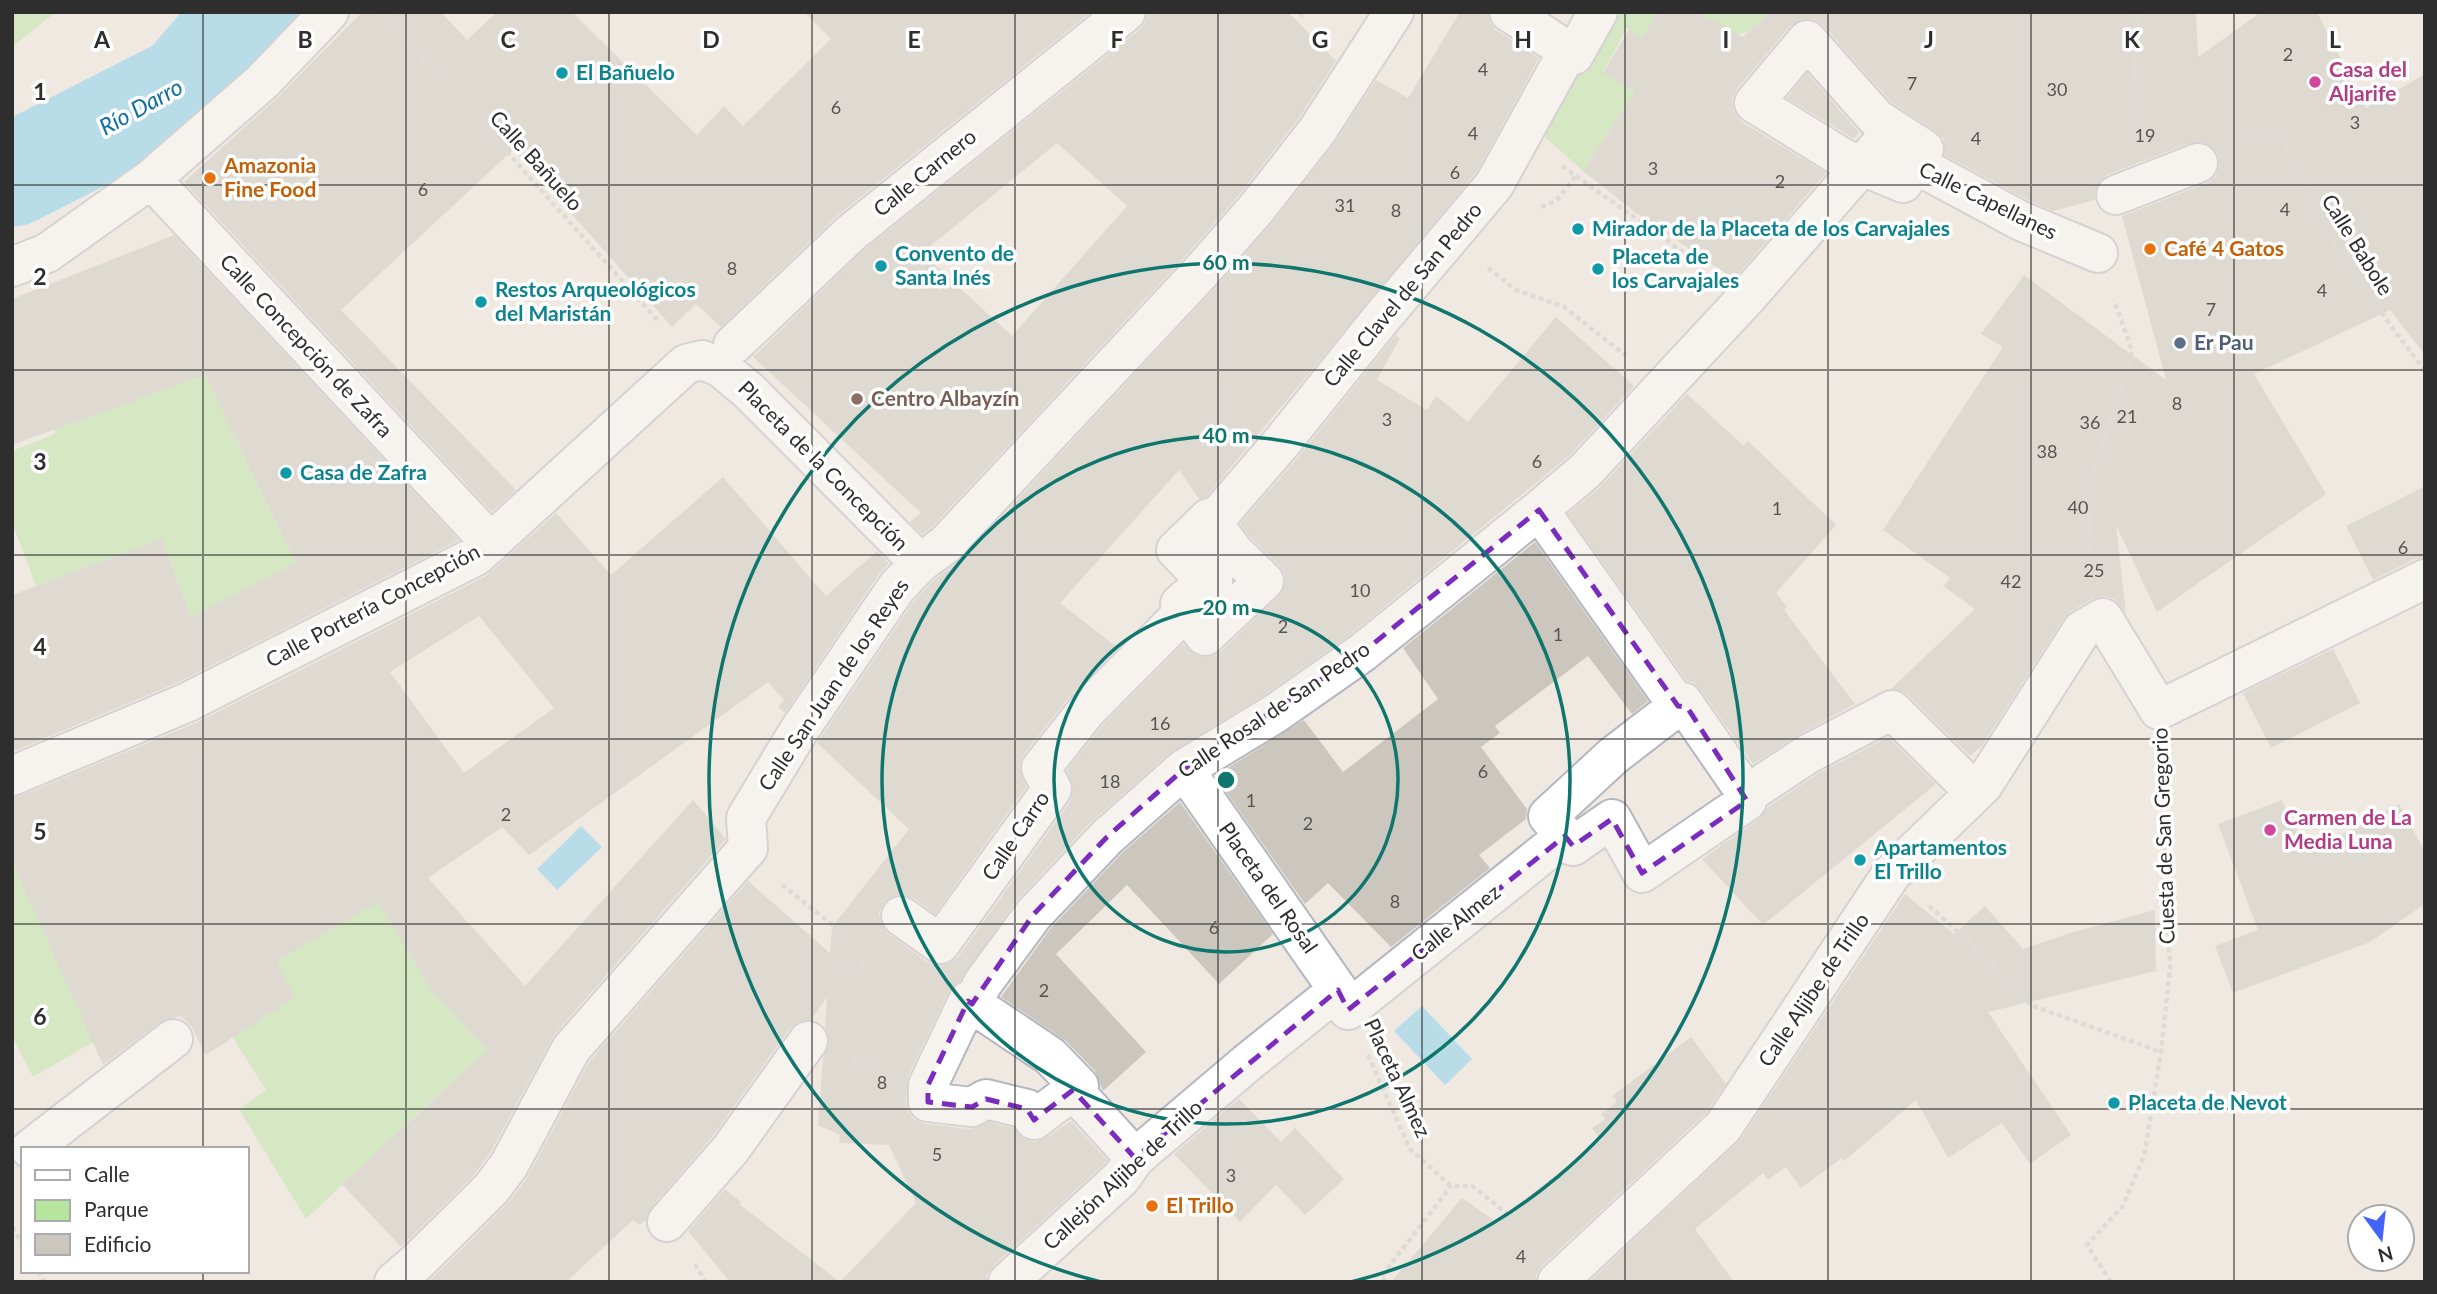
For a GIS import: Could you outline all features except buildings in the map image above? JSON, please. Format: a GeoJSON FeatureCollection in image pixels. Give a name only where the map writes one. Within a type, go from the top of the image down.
{"type":"FeatureCollection","features":[{"type":"Feature","properties":{"kind":"street"},"geometry":{"type":"LineString","coordinates":[[12,267],[47,253],[151,179],[262,82],[329,12]]}},
{"type":"Feature","properties":{"kind":"street","name":"Calle Carnero"},"geometry":{"type":"LineString","coordinates":[[733,345],[850,233],[1126,12]]}},
{"type":"Feature","properties":{"kind":"street","name":"Calle San Juan de los Reyes"},"geometry":{"type":"LineString","coordinates":[[394,1282],[416,1264],[491,1189],[509,1165],[571,1049],[748,848],[746,818],[752,807],[798,732],[897,587],[920,563],[946,544],[1199,274],[1256,209],[1317,131],[1394,12]]}},
{"type":"Feature","properties":{"kind":"street"},"geometry":{"type":"LineString","coordinates":[[1508,12],[1568,51]]}},
{"type":"Feature","properties":{"kind":"street","name":"Calle Clavel de San Pedro"},"geometry":{"type":"LineString","coordinates":[[1213,522],[1494,185],[1568,51],[1574,55],[1598,12]]}},
{"type":"Feature","properties":{"kind":"street","name":"Calle Capellanes"},"geometry":{"type":"LineString","coordinates":[[1914,166],[1924,149],[1877,119],[1807,40],[1754,103],[1841,157],[1871,156],[1914,166],[2021,221],[2098,253]]}},
{"type":"Feature","properties":{"kind":"street","name":"Calle Rosal de San Pedro"},"geometry":{"type":"LineString","coordinates":[[927,1093],[928,1085],[968,1001],[972,1004],[983,983],[1032,915],[1107,837],[1184,769],[1276,713],[1363,652],[1585,471],[1666,387],[1871,156]]}},
{"type":"Feature","properties":{"kind":"street"},"geometry":{"type":"LineString","coordinates":[[2116,195],[2198,163]]}},
{"type":"Feature","properties":{"kind":"street","name":"Calle Concepción de Zafra"},"geometry":{"type":"LineString","coordinates":[[151,179],[491,543]]}},
{"type":"Feature","properties":{"kind":"street","name":"Placeta de la Concepción"},"geometry":{"type":"LineString","coordinates":[[686,364],[702,360],[720,367],[750,391],[920,563]]}},
{"type":"Feature","properties":{"kind":"street","name":"Calle Portería Concepción"},"geometry":{"type":"LineString","coordinates":[[12,776],[188,702],[476,556],[686,364]]}},
{"type":"Feature","properties":{"kind":"street"},"geometry":{"type":"LineString","coordinates":[[1539,510],[1678,706]]}},
{"type":"Feature","properties":{"kind":"street"},"geometry":{"type":"LineString","coordinates":[[1213,522],[1234,552],[1264,581],[1215,629],[1205,635],[1187,607],[1213,583],[1213,522]]}},
{"type":"Feature","properties":{"kind":"street"},"geometry":{"type":"LineString","coordinates":[[2159,710],[2425,579]]}},
{"type":"Feature","properties":{"kind":"street","name":"Calle Carro"},"geometry":{"type":"LineString","coordinates":[[901,916],[940,944],[1052,789],[1041,768],[1087,710],[1187,607]]}},
{"type":"Feature","properties":{"kind":"street","name":"Cuesta de San Gregorio"},"geometry":{"type":"LineString","coordinates":[[2103,618],[2159,710]]}},
{"type":"Feature","properties":{"kind":"street","name":"Calle Aljibe de Trillo"},"geometry":{"type":"LineString","coordinates":[[1560,1279],[1723,1127],[1892,873],[1983,785],[2082,630],[2103,618]]}},
{"type":"Feature","properties":{"kind":"street"},"geometry":{"type":"LineString","coordinates":[[1683,702],[1746,795],[1748,801],[1642,873],[1612,820],[1573,846],[1548,816],[1613,756],[1683,702]]}},
{"type":"Feature","properties":{"kind":"street"},"geometry":{"type":"LineString","coordinates":[[1746,795],[1808,754],[1892,710],[1975,792]]}},
{"type":"Feature","properties":{"kind":"street","name":"Placeta del Rosal"},"geometry":{"type":"LineString","coordinates":[[1184,769],[1343,1000]]}},
{"type":"Feature","properties":{"kind":"street","name":"Calle Almez"},"geometry":{"type":"LineString","coordinates":[[1343,1000],[1564,836]]}},
{"type":"Feature","properties":{"kind":"street","name":"Callejón Aljibe de Trillo"},"geometry":{"type":"LineString","coordinates":[[1008,1282],[1121,1178],[1135,1158],[1247,1063],[1343,1000]]}},
{"type":"Feature","properties":{"kind":"street"},"geometry":{"type":"LineString","coordinates":[[927,1093],[928,1102],[972,1107],[986,1099],[1027,1109],[1034,1121],[1079,1086],[1050,1056],[972,1004]]}},
{"type":"Feature","properties":{"kind":"street"},"geometry":{"type":"LineString","coordinates":[[667,1222],[730,1150],[818,1026]]}},
{"type":"Feature","properties":{"kind":"street"},"geometry":{"type":"LineString","coordinates":[[33,1147],[173,1039]]}},
{"type":"Feature","properties":{"kind":"street"},"geometry":{"type":"LineString","coordinates":[[1073,1090],[1135,1158]]}},
{"type":"Feature","properties":{"kind":"path","name":"Calle Bañuelo"},"geometry":{"type":"LineString","coordinates":[[382,12],[667,332]]}},
{"type":"Feature","properties":{"kind":"path"},"geometry":{"type":"LineString","coordinates":[[1299,12],[1302,15],[1305,12]]}},
{"type":"Feature","properties":{"kind":"path"},"geometry":{"type":"LineString","coordinates":[[2116,195],[2133,113],[2137,12]]}},
{"type":"Feature","properties":{"kind":"path","name":"Calle Babole"},"geometry":{"type":"LineString","coordinates":[[2278,126],[2312,208],[2365,291],[2425,371]]}},
{"type":"Feature","properties":{"kind":"path"},"geometry":{"type":"LineString","coordinates":[[1521,138],[1748,296]]}},
{"type":"Feature","properties":{"kind":"path"},"geometry":{"type":"LineString","coordinates":[[1483,264],[1516,290],[1564,307],[1666,387]]}},
{"type":"Feature","properties":{"kind":"path"},"geometry":{"type":"LineString","coordinates":[[2103,618],[2092,600],[2088,539],[2093,476],[2132,351]]}},
{"type":"Feature","properties":{"kind":"path","name":"Cuesta de San Gregorio"},"geometry":{"type":"LineString","coordinates":[[2159,710],[2170,968],[2161,1052]]}},
{"type":"Feature","properties":{"kind":"path"},"geometry":{"type":"LineString","coordinates":[[1892,873],[1972,944],[2031,1005],[2161,1052],[2144,1156],[2123,1206],[2087,1245],[2111,1282]]}},
{"type":"Feature","properties":{"kind":"path"},"geometry":{"type":"LineString","coordinates":[[778,881],[854,942],[819,1005],[818,1026]]}},
{"type":"Feature","properties":{"kind":"path"},"geometry":{"type":"LineString","coordinates":[[818,1026],[901,916]]}},
{"type":"Feature","properties":{"kind":"path","name":"Placeta Almez"},"geometry":{"type":"LineString","coordinates":[[1343,1000],[1410,1149],[1451,1186],[1472,1186],[1504,1211],[1560,1279]]}},
{"type":"Feature","properties":{"kind":"path"},"geometry":{"type":"LineString","coordinates":[[818,1026],[927,1093]]}},
{"type":"Feature","properties":{"kind":"path"},"geometry":{"type":"LineString","coordinates":[[1386,1282],[1381,1277],[1451,1186]]}},
{"type":"Feature","properties":{"kind":"highlighted area"},"geometry":{"type":"Polygon","coordinates":[[[1539,510],[1678,706],[1687,707],[1747,801],[1642,873],[1612,819],[1573,846],[1565,836],[1348,1010],[1338,990],[1135,1158],[1073,1090],[1034,1120],[1027,1109],[986,1099],[972,1107],[928,1102],[928,1085],[968,1001],[972,1004],[1033,915],[1107,837],[1184,769],[1363,652],[1539,510]]]}},
{"type":"Feature","properties":{"kind":"green space"},"geometry":{"type":"Polygon","coordinates":[[[12,12],[56,12],[12,47],[12,12]]]}},
{"type":"Feature","properties":{"kind":"green space"},"geometry":{"type":"Polygon","coordinates":[[[1598,12],[1658,12],[1643,37],[1627,28],[1603,72],[1635,92],[1583,171],[1537,130],[1598,12]]]}},
{"type":"Feature","properties":{"kind":"green space"},"geometry":{"type":"Polygon","coordinates":[[[1698,12],[1770,12],[1753,31],[1737,34],[1698,12]]]}},
{"type":"Feature","properties":{"kind":"green space"},"geometry":{"type":"Polygon","coordinates":[[[255,357],[289,395],[233,433],[296,563],[191,617],[162,539],[36,586],[12,522],[12,451],[55,434],[55,429],[255,357]]]}},
{"type":"Feature","properties":{"kind":"green space"},"geometry":{"type":"Polygon","coordinates":[[[12,830],[105,1035],[33,1077],[12,1036],[12,830]]]}},
{"type":"Feature","properties":{"kind":"green space"},"geometry":{"type":"Polygon","coordinates":[[[378,902],[432,991],[492,1053],[452,1117],[432,1100],[306,1219],[239,1109],[266,1090],[233,1038],[276,962],[378,902]]]}},
{"type":"Feature","properties":{"kind":"water"},"geometry":{"type":"Polygon","coordinates":[[[581,826],[602,847],[557,890],[537,869],[581,826]]]}},
{"type":"Feature","properties":{"kind":"water"},"geometry":{"type":"Polygon","coordinates":[[[1422,1006],[1472,1059],[1445,1085],[1394,1031],[1422,1006]]]}},
{"type":"Feature","properties":{"kind":"waterway","name":"Río Darro"},"geometry":{"type":"LineString","coordinates":[[12,175],[185,87],[249,12]]}},
{"type":"Feature","properties":{"kind":"place","name":"El Bañuelo"},"geometry":{"type":"Point","coordinates":[562,73]}},
{"type":"Feature","properties":{"kind":"place","name":"Casa del Aljarife"},"geometry":{"type":"Point","coordinates":[2315,82]}},
{"type":"Feature","properties":{"kind":"place","name":"Amazonia Fine Food"},"geometry":{"type":"Point","coordinates":[210,178]}},
{"type":"Feature","properties":{"kind":"place","name":"Mirador de la Placeta de los Carvajales"},"geometry":{"type":"Point","coordinates":[1578,229]}},
{"type":"Feature","properties":{"kind":"place","name":"Café 4 Gatos"},"geometry":{"type":"Point","coordinates":[2150,249]}},
{"type":"Feature","properties":{"kind":"place","name":"Convento de Santa Inés"},"geometry":{"type":"Point","coordinates":[881,266]}},
{"type":"Feature","properties":{"kind":"place","name":"Placeta de los Carvajales"},"geometry":{"type":"Point","coordinates":[1598,269]}},
{"type":"Feature","properties":{"kind":"place","name":"Restos Arqueológicos del Maristán"},"geometry":{"type":"Point","coordinates":[481,302]}},
{"type":"Feature","properties":{"kind":"place","name":"Er Pau"},"geometry":{"type":"Point","coordinates":[2180,343]}},
{"type":"Feature","properties":{"kind":"place","name":"Centro Albayzín"},"geometry":{"type":"Point","coordinates":[857,399]}},
{"type":"Feature","properties":{"kind":"place","name":"Casa de Zafra"},"geometry":{"type":"Point","coordinates":[286,473]}},
{"type":"Feature","properties":{"kind":"place","name":"Carmen de La Media Luna"},"geometry":{"type":"Point","coordinates":[2270,830]}},
{"type":"Feature","properties":{"kind":"place","name":"Apartamentos El Trillo"},"geometry":{"type":"Point","coordinates":[1860,860]}},
{"type":"Feature","properties":{"kind":"place","name":"Placeta de Nevot"},"geometry":{"type":"Point","coordinates":[2114,1103]}},
{"type":"Feature","properties":{"kind":"place","name":"El Trillo"},"geometry":{"type":"Point","coordinates":[1152,1206]}}]}
